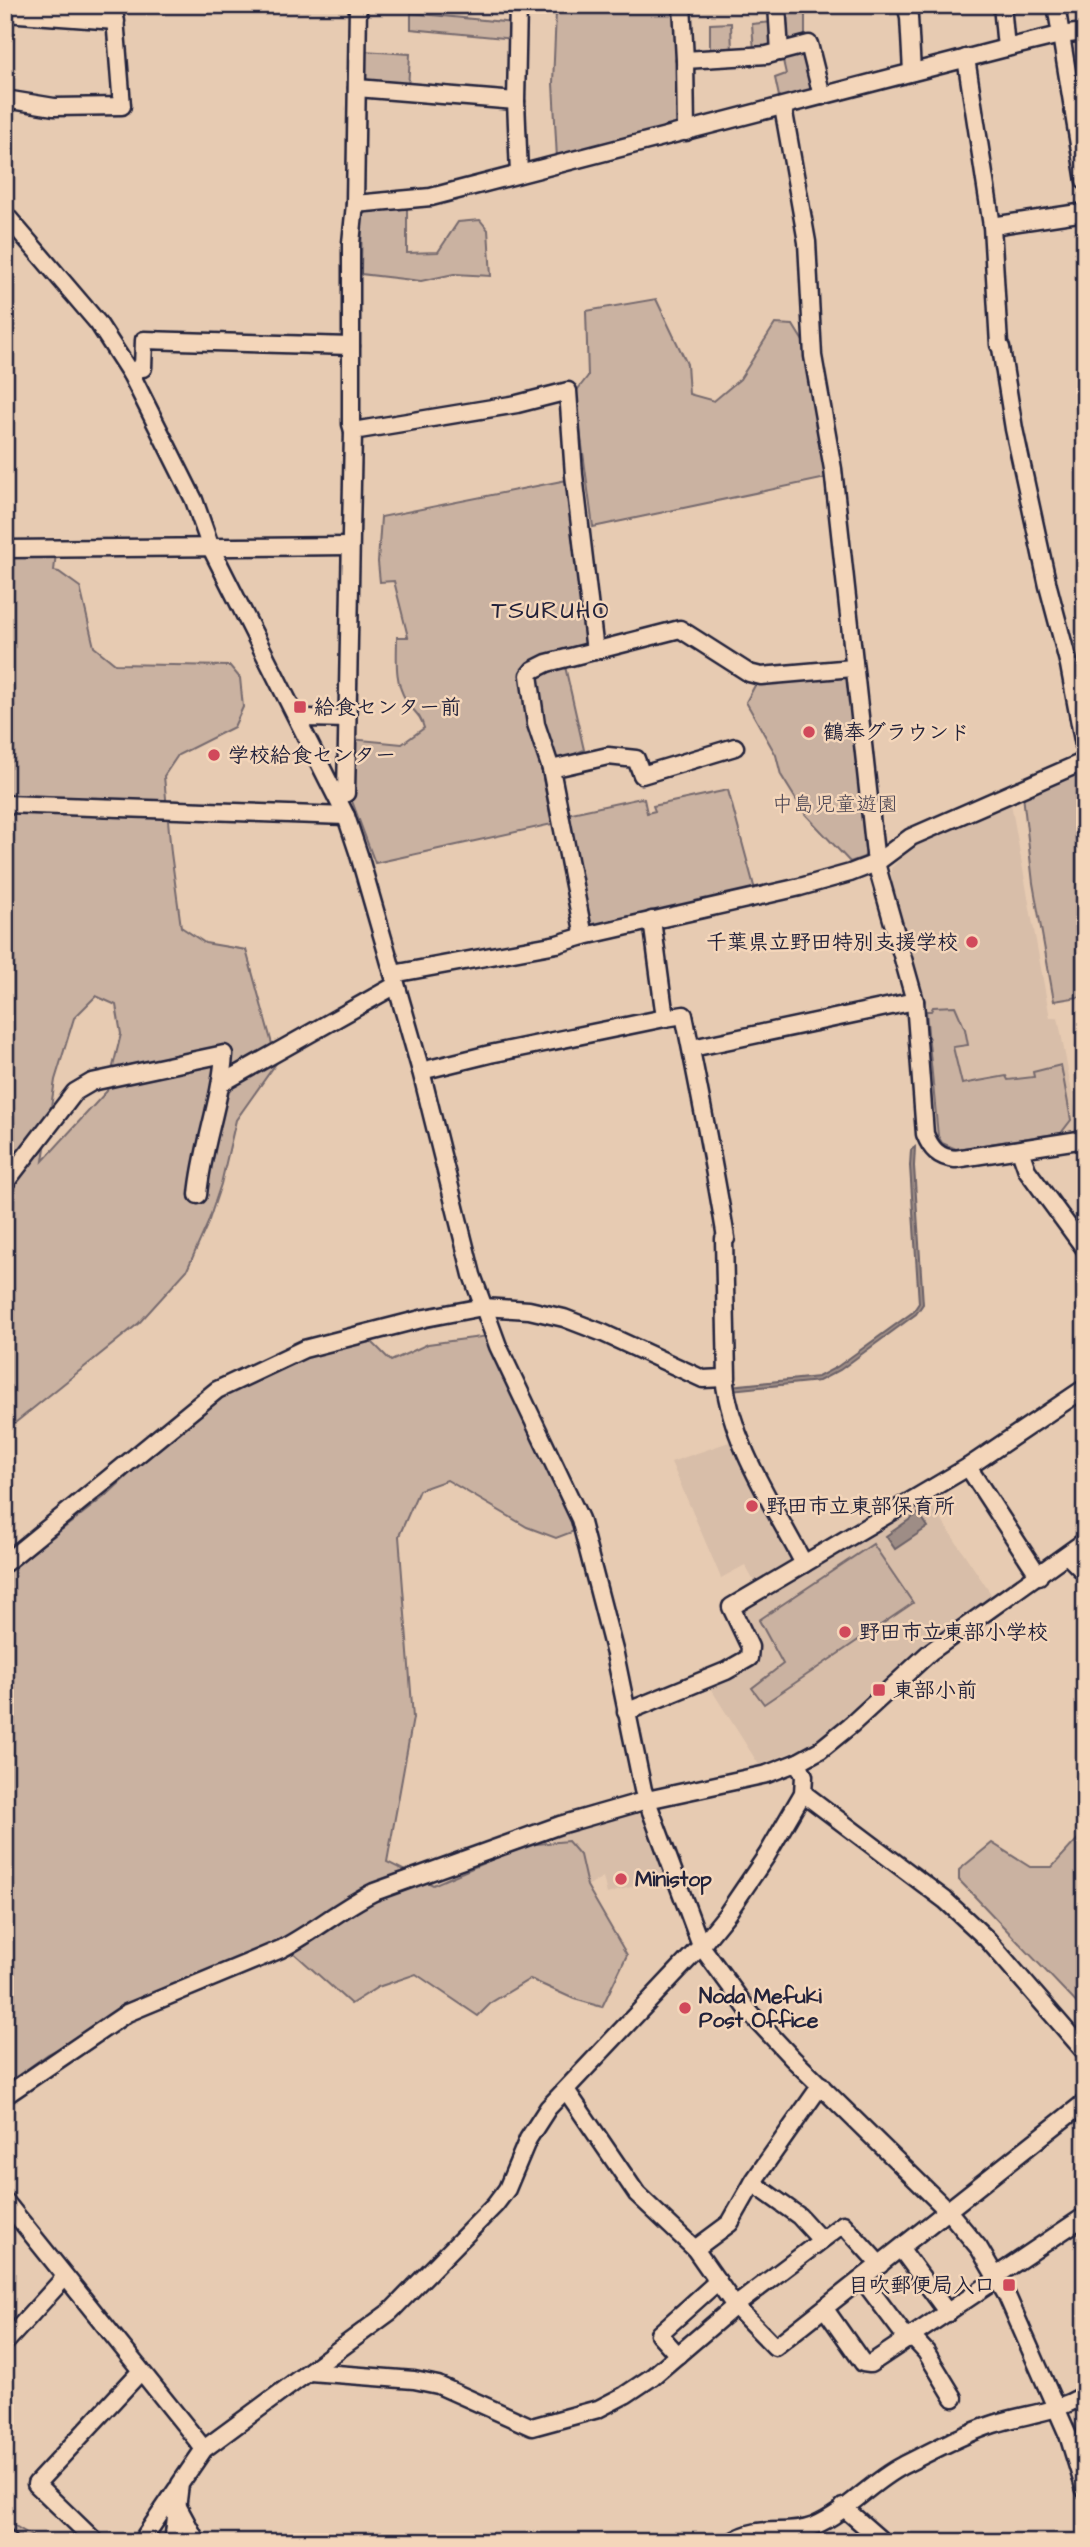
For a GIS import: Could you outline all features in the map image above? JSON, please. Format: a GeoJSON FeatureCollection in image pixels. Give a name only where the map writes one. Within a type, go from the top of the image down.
{"type":"FeatureCollection","features":[{"type":"Feature","properties":{"kind":"street"},"geometry":{"type":"LineString","coordinates":[[338,798],[346,793],[353,431],[351,243],[355,204],[358,5]]}},
{"type":"Feature","properties":{"kind":"street"},"geometry":{"type":"LineString","coordinates":[[518,5],[516,101],[519,174]]}},
{"type":"Feature","properties":{"kind":"street"},"geometry":{"type":"LineString","coordinates":[[682,5],[686,132]]}},
{"type":"Feature","properties":{"kind":"street"},"geometry":{"type":"LineString","coordinates":[[777,5],[780,52]]}},
{"type":"Feature","properties":{"kind":"street"},"geometry":{"type":"LineString","coordinates":[[906,5],[912,72]]}},
{"type":"Feature","properties":{"kind":"street"},"geometry":{"type":"LineString","coordinates":[[1002,5],[1006,48]]}},
{"type":"Feature","properties":{"kind":"street"},"geometry":{"type":"LineString","coordinates":[[1056,5],[1081,131],[1085,181]]}},
{"type":"Feature","properties":{"kind":"street"},"geometry":{"type":"LineString","coordinates":[[5,99],[54,107],[122,106],[115,13],[16,11]]}},
{"type":"Feature","properties":{"kind":"street"},"geometry":{"type":"LineString","coordinates":[[355,204],[431,197],[966,58],[1060,35],[1085,32]]}},
{"type":"Feature","properties":{"kind":"street"},"geometry":{"type":"LineString","coordinates":[[685,60],[767,55],[809,44],[822,96]]}},
{"type":"Feature","properties":{"kind":"street"},"geometry":{"type":"LineString","coordinates":[[966,58],[992,226],[999,345],[1014,429],[1048,586],[1069,666],[1085,751]]}},
{"type":"Feature","properties":{"kind":"street"},"geometry":{"type":"LineString","coordinates":[[357,88],[516,101]]}},
{"type":"Feature","properties":{"kind":"street"},"geometry":{"type":"LineString","coordinates":[[783,107],[807,242],[813,356],[832,469],[876,863],[915,1001],[925,1134],[930,1146],[937,1153],[955,1159],[1085,1139]]}},
{"type":"Feature","properties":{"kind":"street"},"geometry":{"type":"LineString","coordinates":[[992,226],[1085,212]]}},
{"type":"Feature","properties":{"kind":"street"},"geometry":{"type":"LineString","coordinates":[[5,214],[99,323],[131,374],[194,500],[211,548],[346,817],[421,1071],[462,1237],[483,1307],[507,1366],[580,1519],[615,1654],[643,1790],[701,1946],[751,2014],[948,2211],[979,2248],[996,2277],[1056,2410],[1077,2460],[1085,2490]]}},
{"type":"Feature","properties":{"kind":"street"},"geometry":{"type":"LineString","coordinates":[[131,374],[138,368],[143,368],[144,340],[351,346]]}},
{"type":"Feature","properties":{"kind":"street"},"geometry":{"type":"LineString","coordinates":[[353,431],[517,404],[568,391],[574,475],[595,651]]}},
{"type":"Feature","properties":{"kind":"street"},"geometry":{"type":"LineString","coordinates":[[5,549],[350,546]]}},
{"type":"Feature","properties":{"kind":"street"},"geometry":{"type":"LineString","coordinates":[[583,936],[551,769],[536,724],[529,676],[533,670],[547,663],[680,629],[749,673],[761,677],[853,668]]}},
{"type":"Feature","properties":{"kind":"street"},"geometry":{"type":"LineString","coordinates":[[300,722],[307,718],[347,719]]}},
{"type":"Feature","properties":{"kind":"street"},"geometry":{"type":"LineString","coordinates":[[551,769],[608,756],[636,759],[642,775],[734,747]]}},
{"type":"Feature","properties":{"kind":"street"},"geometry":{"type":"LineString","coordinates":[[222,1083],[395,979],[800,887],[876,863],[911,837],[1085,761]]}},
{"type":"Feature","properties":{"kind":"street"},"geometry":{"type":"LineString","coordinates":[[5,804],[346,817]]}},
{"type":"Feature","properties":{"kind":"street"},"geometry":{"type":"LineString","coordinates":[[652,920],[665,1018]]}},
{"type":"Feature","properties":{"kind":"street"},"geometry":{"type":"LineString","coordinates":[[692,1048],[915,1001]]}},
{"type":"Feature","properties":{"kind":"street"},"geometry":{"type":"LineString","coordinates":[[5,1563],[217,1390],[304,1349],[425,1318],[483,1307],[529,1310],[564,1318],[603,1333],[703,1379],[727,1378],[726,1238],[684,1015],[490,1054],[421,1071]]}},
{"type":"Feature","properties":{"kind":"street"},"geometry":{"type":"LineString","coordinates":[[5,1183],[75,1092],[92,1083],[224,1054],[222,1083],[208,1136],[198,1195]]}},
{"type":"Feature","properties":{"kind":"street"},"geometry":{"type":"LineString","coordinates":[[1020,1150],[1027,1170],[1085,1249]]}},
{"type":"Feature","properties":{"kind":"street"},"geometry":{"type":"LineString","coordinates":[[724,1378],[738,1439],[804,1564]]}},
{"type":"Feature","properties":{"kind":"street"},"geometry":{"type":"LineString","coordinates":[[626,1712],[726,1671],[749,1658],[750,1647],[731,1607],[968,1467],[1085,1388]]}},
{"type":"Feature","properties":{"kind":"street"},"geometry":{"type":"LineString","coordinates":[[968,1467],[1039,1576]]}},
{"type":"Feature","properties":{"kind":"street"},"geometry":{"type":"LineString","coordinates":[[5,2096],[127,2013],[281,1949],[304,1937],[347,1906],[374,1892],[560,1825],[647,1800],[756,1777],[798,1762],[820,1750],[852,1724],[930,1652],[1085,1541]]}},
{"type":"Feature","properties":{"kind":"street"},"geometry":{"type":"LineString","coordinates":[[1067,1555],[1085,1573]]}},
{"type":"Feature","properties":{"kind":"street"},"geometry":{"type":"LineString","coordinates":[[141,2542],[204,2449],[391,2311],[495,2205],[507,2189],[538,2121],[701,1946],[727,1914],[767,1855],[803,1793],[804,1776],[798,1762]]}},
{"type":"Feature","properties":{"kind":"street"},"geometry":{"type":"LineString","coordinates":[[803,1793],[945,1900],[987,1939],[1085,2052]]}},
{"type":"Feature","properties":{"kind":"street"},"geometry":{"type":"LineString","coordinates":[[695,2249],[730,2223],[753,2183],[821,2085]]}},
{"type":"Feature","properties":{"kind":"street"},"geometry":{"type":"LineString","coordinates":[[566,2090],[637,2194],[695,2249],[735,2306],[775,2347],[1085,2102]]}},
{"type":"Feature","properties":{"kind":"street"},"geometry":{"type":"LineString","coordinates":[[753,2183],[799,2216],[821,2241]]}},
{"type":"Feature","properties":{"kind":"street"},"geometry":{"type":"LineString","coordinates":[[5,2201],[204,2449]]}},
{"type":"Feature","properties":{"kind":"street"},"geometry":{"type":"LineString","coordinates":[[825,2309],[863,2363],[870,2364],[911,2339],[1085,2216]]}},
{"type":"Feature","properties":{"kind":"street"},"geometry":{"type":"LineString","coordinates":[[310,2372],[414,2380],[438,2385],[532,2427],[598,2409],[625,2395],[678,2355],[735,2306],[843,2224],[880,2265]]}},
{"type":"Feature","properties":{"kind":"street"},"geometry":{"type":"LineString","coordinates":[[901,2249],[948,2313]]}},
{"type":"Feature","properties":{"kind":"street"},"geometry":{"type":"LineString","coordinates":[[5,2343],[65,2277]]}},
{"type":"Feature","properties":{"kind":"street"},"geometry":{"type":"LineString","coordinates":[[862,2279],[911,2339],[926,2352],[954,2398]]}},
{"type":"Feature","properties":{"kind":"street"},"geometry":{"type":"LineString","coordinates":[[678,2355],[659,2334],[718,2281]]}},
{"type":"Feature","properties":{"kind":"street"},"geometry":{"type":"LineString","coordinates":[[96,2542],[36,2484],[141,2371]]}},
{"type":"Feature","properties":{"kind":"street"},"geometry":{"type":"LineString","coordinates":[[732,2542],[752,2531],[785,2531],[814,2526],[899,2468],[995,2424],[1056,2410],[1085,2395]]}},
{"type":"Feature","properties":{"kind":"street"},"geometry":{"type":"LineString","coordinates":[[173,2542],[180,2484]]}},
{"type":"Feature","properties":{"kind":"street"},"geometry":{"type":"LineString","coordinates":[[177,2505],[197,2542]]}},
{"type":"Feature","properties":{"kind":"street"},"geometry":{"type":"LineString","coordinates":[[843,2507],[883,2542]]}},
{"type":"Feature","properties":{"kind":"street"},"geometry":{"type":"LineString","coordinates":[[5,2537],[10,2542]]}},
{"type":"Feature","properties":{"kind":"shaded area","name":"千葉県立野田特別支援学校"},"geometry":{"type":"Polygon","coordinates":[[[1010,798],[1050,1018],[1058,1017],[1080,1135],[960,1153],[941,1146],[933,1134],[935,1131],[923,999],[892,886],[891,868],[902,857],[899,852],[1010,798]]]}},
{"type":"Feature","properties":{"kind":"shaded area"},"geometry":{"type":"Polygon","coordinates":[[[915,1147],[923,1304],[916,1314],[840,1370],[819,1381],[731,1390],[730,1386],[818,1377],[837,1367],[913,1312],[919,1303],[910,1166],[911,1150],[915,1147]]]}},
{"type":"Feature","properties":{"kind":"shaded area"},"geometry":{"type":"Polygon","coordinates":[[[735,1440],[799,1559],[757,1587],[745,1565],[721,1578],[671,1462],[735,1440]]]}},
{"type":"Feature","properties":{"kind":"shaded area","name":"野田市立東部小学校"},"geometry":{"type":"Polygon","coordinates":[[[926,1497],[993,1597],[926,1643],[838,1726],[803,1748],[759,1765],[709,1686],[760,1660],[742,1619],[746,1603],[926,1497]]]}},
{"type":"Feature","properties":{"kind":"shaded area"},"geometry":{"type":"Polygon","coordinates":[[[919,1513],[928,1527],[895,1549],[886,1536],[919,1513]]]}},
{"type":"Feature","properties":{"kind":"shaded area"},"geometry":{"type":"Polygon","coordinates":[[[640,1809],[648,1813],[669,1876],[607,1894],[603,1877],[580,1890],[550,1835],[640,1809]]]}},
{"type":"Feature","properties":{"kind":"green space"},"geometry":{"type":"Polygon","coordinates":[[[521,5],[678,5],[681,121],[675,127],[557,159],[553,83],[556,12],[521,9],[521,5]]]}},
{"type":"Feature","properties":{"kind":"green space"},"geometry":{"type":"Polygon","coordinates":[[[781,5],[805,5],[805,41],[783,42],[781,5]]]}},
{"type":"Feature","properties":{"kind":"green space"},"geometry":{"type":"Polygon","coordinates":[[[411,13],[514,23],[514,39],[411,29],[411,13]]]}},
{"type":"Feature","properties":{"kind":"green space"},"geometry":{"type":"Polygon","coordinates":[[[773,22],[774,45],[754,51],[752,24],[773,22]]]}},
{"type":"Feature","properties":{"kind":"green space"},"geometry":{"type":"Polygon","coordinates":[[[731,23],[732,52],[710,53],[710,24],[731,23]]]}},
{"type":"Feature","properties":{"kind":"green space"},"geometry":{"type":"Polygon","coordinates":[[[363,51],[410,54],[408,89],[363,84],[363,51]]]}},
{"type":"Feature","properties":{"kind":"green space"},"geometry":{"type":"Polygon","coordinates":[[[807,53],[815,88],[812,93],[780,101],[775,78],[786,74],[782,56],[807,53]]]}},
{"type":"Feature","properties":{"kind":"green space"},"geometry":{"type":"Polygon","coordinates":[[[407,208],[407,253],[438,252],[458,222],[480,220],[488,230],[491,276],[454,274],[421,281],[361,274],[362,210],[407,208]]]}},
{"type":"Feature","properties":{"kind":"green space"},"geometry":{"type":"Polygon","coordinates":[[[656,299],[687,364],[689,394],[714,401],[740,379],[775,324],[793,325],[809,351],[831,477],[593,527],[575,393],[588,376],[586,311],[656,299]]]}},
{"type":"Feature","properties":{"kind":"green space"},"geometry":{"type":"Polygon","coordinates":[[[572,479],[591,645],[562,653],[584,750],[541,768],[552,824],[375,863],[352,801],[351,739],[402,744],[424,728],[402,693],[398,677],[397,637],[408,637],[394,581],[380,582],[378,562],[381,517],[572,479]]]}},
{"type":"Feature","properties":{"kind":"green space"},"geometry":{"type":"Polygon","coordinates":[[[5,553],[56,553],[54,571],[80,587],[94,647],[115,664],[230,666],[240,678],[243,707],[234,727],[178,755],[164,776],[171,853],[181,927],[205,943],[246,950],[277,1062],[236,1120],[221,1184],[208,1223],[187,1270],[139,1323],[5,1431],[5,553]],[[96,996],[74,1018],[55,1080],[43,1161],[107,1091],[121,1034],[116,1005],[96,996]]]}},
{"type":"Feature","properties":{"kind":"green space","name":"鶴奉グラウンド"},"geometry":{"type":"Polygon","coordinates":[[[848,674],[868,851],[864,857],[850,862],[805,814],[781,775],[776,755],[746,702],[759,678],[848,674]]]}},
{"type":"Feature","properties":{"kind":"green space"},"geometry":{"type":"Polygon","coordinates":[[[1085,761],[1085,996],[1054,1001],[1033,883],[1023,795],[1085,761]]]}},
{"type":"Feature","properties":{"kind":"green space"},"geometry":{"type":"Polygon","coordinates":[[[728,790],[755,890],[591,928],[587,925],[567,814],[641,798],[644,799],[647,813],[655,811],[653,806],[728,790]]]}},
{"type":"Feature","properties":{"kind":"green space"},"geometry":{"type":"Polygon","coordinates":[[[955,1006],[965,1029],[968,1045],[953,1047],[962,1084],[1006,1076],[1008,1080],[1034,1077],[1033,1072],[1061,1065],[1071,1120],[1061,1133],[956,1149],[942,1143],[938,1136],[926,1011],[931,1011],[933,1007],[955,1006]]]}},
{"type":"Feature","properties":{"kind":"green space"},"geometry":{"type":"Polygon","coordinates":[[[363,1333],[391,1361],[428,1344],[488,1336],[577,1530],[556,1538],[527,1527],[447,1480],[419,1490],[399,1536],[413,1718],[387,1862],[433,1885],[526,1845],[568,1841],[580,1855],[587,1886],[627,1955],[602,2007],[574,1999],[530,1979],[492,2002],[478,2016],[416,1974],[378,1987],[351,2004],[294,1953],[222,1965],[48,2054],[5,2085],[5,1574],[109,1493],[233,1377],[363,1333]]]}},
{"type":"Feature","properties":{"kind":"green space"},"geometry":{"type":"Polygon","coordinates":[[[873,1544],[913,1603],[764,1704],[752,1688],[783,1664],[759,1620],[873,1544]]]}},
{"type":"Feature","properties":{"kind":"green space"},"geometry":{"type":"Polygon","coordinates":[[[1085,1831],[1085,2012],[959,1880],[959,1870],[992,1843],[1030,1867],[1052,1867],[1085,1831]]]}},
{"type":"Feature","properties":{"kind":"green space"},"geometry":{"type":"Polygon","coordinates":[[[5,2520],[42,2542],[5,2542],[5,2520]]]}},
{"type":"Feature","properties":{"kind":"place","name":"給食センター前"},"geometry":{"type":"Point","coordinates":[300,707]}},
{"type":"Feature","properties":{"kind":"place","name":"鶴奉グラウンド"},"geometry":{"type":"Point","coordinates":[809,732]}},
{"type":"Feature","properties":{"kind":"place","name":"学校給食センター"},"geometry":{"type":"Point","coordinates":[214,755]}},
{"type":"Feature","properties":{"kind":"place","name":"千葉県立野田特別支援学校"},"geometry":{"type":"Point","coordinates":[972,942]}},
{"type":"Feature","properties":{"kind":"place","name":"野田市立東部保育所"},"geometry":{"type":"Point","coordinates":[752,1506]}},
{"type":"Feature","properties":{"kind":"place","name":"野田市立東部小学校"},"geometry":{"type":"Point","coordinates":[845,1632]}},
{"type":"Feature","properties":{"kind":"place","name":"東部小前"},"geometry":{"type":"Point","coordinates":[879,1690]}},
{"type":"Feature","properties":{"kind":"place","name":"Ministop"},"geometry":{"type":"Point","coordinates":[621,1879]}},
{"type":"Feature","properties":{"kind":"place","name":"Noda Mefuki Post Office"},"geometry":{"type":"Point","coordinates":[685,2008]}},
{"type":"Feature","properties":{"kind":"place","name":"目吹郵便局入口"},"geometry":{"type":"Point","coordinates":[1009,2285]}},
{"type":"Feature","properties":{"kind":"district","name":"TSURUHO"},"geometry":{"type":"Point","coordinates":[551,611]}},
{"type":"Feature","properties":{"kind":"park label","name":"中島児童遊園"},"geometry":{"type":"Point","coordinates":[835,804]}}]}
